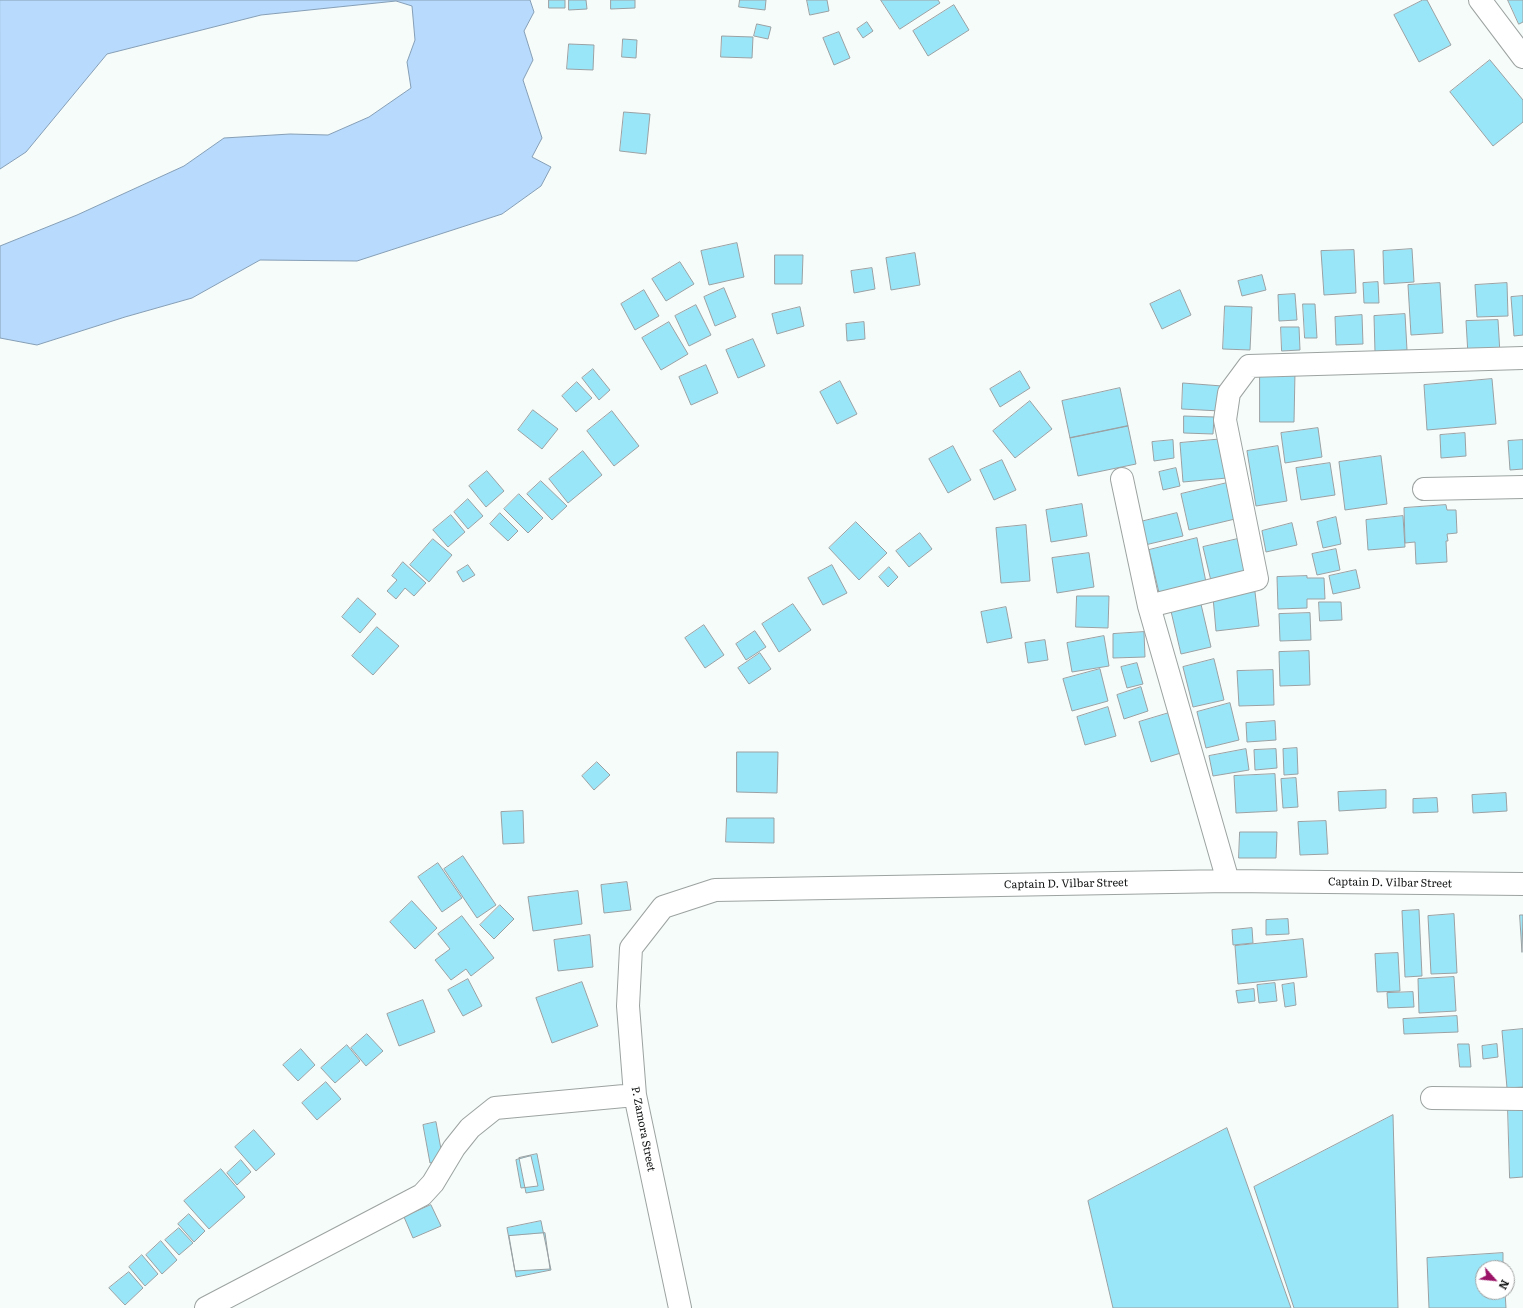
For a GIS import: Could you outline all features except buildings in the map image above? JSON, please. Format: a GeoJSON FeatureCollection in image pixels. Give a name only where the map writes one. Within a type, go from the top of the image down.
{"type":"FeatureCollection","features":[{"type":"Feature","properties":{"kind":"street"},"geometry":{"type":"LineString","coordinates":[[1480,0],[1523,57]]}},
{"type":"Feature","properties":{"kind":"street"},"geometry":{"type":"LineString","coordinates":[[1149,606],[1257,580],[1225,420],[1229,393],[1249,366],[1523,358]]}},
{"type":"Feature","properties":{"kind":"street"},"geometry":{"type":"LineString","coordinates":[[1122,479],[1149,606],[1228,881]]}},
{"type":"Feature","properties":{"kind":"street"},"geometry":{"type":"LineString","coordinates":[[1424,489],[1523,487]]}},
{"type":"Feature","properties":{"kind":"street","name":"Captain D. Vilbar Street"},"geometry":{"type":"LineString","coordinates":[[631,948],[663,907],[715,890],[1228,881],[1523,884]]}},
{"type":"Feature","properties":{"kind":"street","name":"P. Zamora Street"},"geometry":{"type":"LineString","coordinates":[[631,948],[628,1006],[635,1095],[680,1308]]}},
{"type":"Feature","properties":{"kind":"street"},"geometry":{"type":"LineString","coordinates":[[206,1308],[422,1195],[433,1183],[454,1148],[470,1128],[495,1108],[635,1095]]}},
{"type":"Feature","properties":{"kind":"street"},"geometry":{"type":"LineString","coordinates":[[1432,1098],[1523,1099]]}},
{"type":"Feature","properties":{"kind":"water"},"geometry":{"type":"Polygon","coordinates":[[[0,0],[530,0],[534,12],[524,31],[533,60],[523,80],[542,138],[532,157],[551,167],[541,186],[502,214],[357,261],[260,260],[192,298],[125,317],[37,345],[0,338],[0,246],[77,215],[184,166],[224,138],[290,134],[328,135],[369,117],[411,88],[407,62],[415,40],[412,6],[396,1],[261,15],[107,54],[26,152],[0,169],[0,0]]]}}]}
